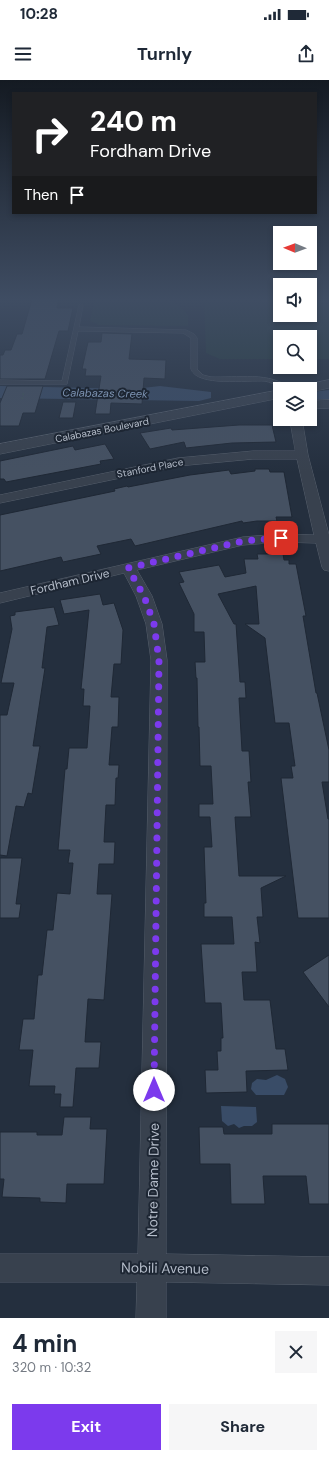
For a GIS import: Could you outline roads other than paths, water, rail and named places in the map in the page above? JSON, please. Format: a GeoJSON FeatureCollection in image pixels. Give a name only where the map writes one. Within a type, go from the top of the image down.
{"type":"FeatureCollection","features":[{"type":"Feature","properties":{"kind":"street"},"geometry":{"type":"LineString","coordinates":[[317,386],[329,384]]}},
{"type":"Feature","properties":{"kind":"street","name":"Calabazas Boulevard"},"geometry":{"type":"LineString","coordinates":[[0,449],[273,395]]}},
{"type":"Feature","properties":{"kind":"street"},"geometry":{"type":"LineString","coordinates":[[317,405],[329,404]]}},
{"type":"Feature","properties":{"kind":"street","name":"Calabazas Boulevard"},"geometry":{"type":"LineString","coordinates":[[203,410],[273,406]]}},
{"type":"Feature","properties":{"kind":"street"},"geometry":{"type":"LineString","coordinates":[[297,426],[302,455],[326,539],[329,567]]}},
{"type":"Feature","properties":{"kind":"street","name":"Stanford Place"},"geometry":{"type":"LineString","coordinates":[[0,499],[178,462],[253,455],[302,455]]}},
{"type":"Feature","properties":{"kind":"street","name":"Fordham Drive"},"geometry":{"type":"LineString","coordinates":[[0,598],[243,541],[281,538],[326,539]]}},
{"type":"Feature","properties":{"kind":"street","name":"Notre Dame Drive"},"geometry":{"type":"LineString","coordinates":[[128,568],[144,596],[152,618],[159,660],[151,1318]]}},
{"type":"Feature","properties":{"kind":"street","name":"Nobili Avenue"},"geometry":{"type":"LineString","coordinates":[[0,1268],[152,1268],[329,1271]]}},
{"type":"Feature","properties":{"kind":"lane"},"geometry":{"type":"LineString","coordinates":[[0,382],[65,382],[70,357]]}},
{"type":"Feature","properties":{"kind":"lane"},"geometry":{"type":"LineString","coordinates":[[194,357],[194,369],[199,375],[213,378],[268,380],[276,382]]}},
{"type":"Feature","properties":{"kind":"water","name":"Calabazas Creek"},"geometry":{"type":"Polygon","coordinates":[[[0,386],[134,389],[160,386],[211,392],[211,398],[199,401],[0,398],[0,386]]]}},
{"type":"Feature","properties":{"kind":"water"},"geometry":{"type":"Polygon","coordinates":[[[329,390],[329,399],[317,400],[317,391],[329,390]]]}},
{"type":"Feature","properties":{"kind":"water"},"geometry":{"type":"Polygon","coordinates":[[[277,1075],[285,1079],[288,1087],[284,1095],[256,1095],[251,1089],[252,1083],[257,1079],[266,1080],[277,1075]]]}},
{"type":"Feature","properties":{"kind":"water"},"geometry":{"type":"Polygon","coordinates":[[[221,1106],[256,1107],[257,1122],[252,1126],[244,1126],[239,1128],[234,1124],[228,1126],[222,1121],[221,1106]]]}}]}
